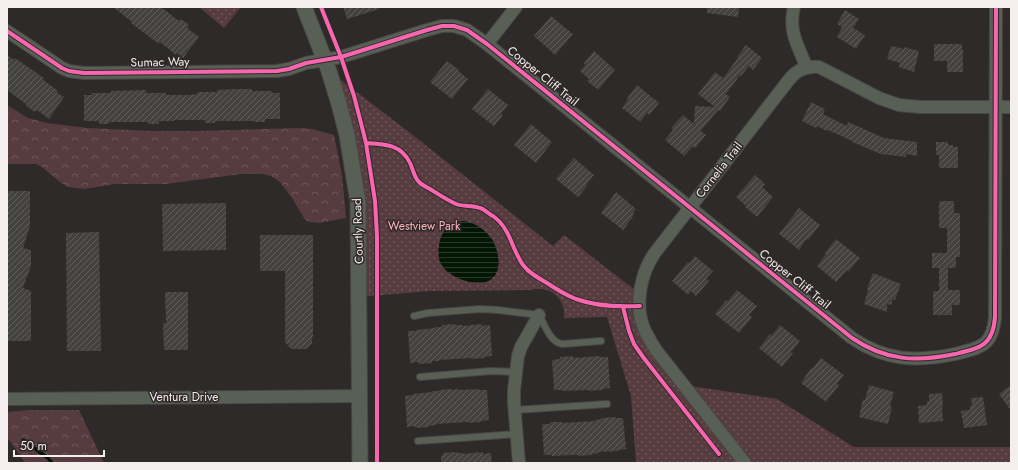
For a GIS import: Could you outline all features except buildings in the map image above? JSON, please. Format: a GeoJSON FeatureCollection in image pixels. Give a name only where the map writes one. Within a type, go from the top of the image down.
{"type":"FeatureCollection","features":[{"type":"Feature","properties":{"kind":"street","name":"Courtly Road"},"geometry":{"type":"LineString","coordinates":[[304,7],[329,71],[339,104],[347,135],[358,202],[360,463]]}},
{"type":"Feature","properties":{"kind":"street"},"geometry":{"type":"LineString","coordinates":[[487,44],[516,7]]}},
{"type":"Feature","properties":{"kind":"street"},"geometry":{"type":"LineString","coordinates":[[794,7],[792,21],[793,35],[807,68],[816,67],[822,69],[874,96],[894,103],[920,107],[1011,107]]}},
{"type":"Feature","properties":{"kind":"street","name":"Copper Cliff Trail"},"geometry":{"type":"LineString","coordinates":[[324,60],[341,57],[442,26],[454,26],[467,30],[487,44],[857,341],[880,353],[894,357],[914,359],[933,358],[974,350],[982,346],[990,338],[994,330],[996,7]]}},
{"type":"Feature","properties":{"kind":"street","name":"Sumac Way"},"geometry":{"type":"LineString","coordinates":[[7,31],[62,68],[77,72],[277,71],[306,62],[324,60]]}},
{"type":"Feature","properties":{"kind":"street","name":"Cornelia Trail"},"geometry":{"type":"LineString","coordinates":[[743,462],[648,338],[642,324],[640,306],[642,277],[654,254],[792,76],[799,70],[807,68]]}},
{"type":"Feature","properties":{"kind":"street"},"geometry":{"type":"LineString","coordinates":[[519,463],[514,390],[516,372],[519,350],[539,315]]}},
{"type":"Feature","properties":{"kind":"street","name":"Ventura Drive"},"geometry":{"type":"LineString","coordinates":[[7,399],[360,396]]}},
{"type":"Feature","properties":{"kind":"lane"},"geometry":{"type":"LineString","coordinates":[[414,316],[428,313],[480,310],[498,310],[539,315],[552,337],[558,343],[601,341]]}},
{"type":"Feature","properties":{"kind":"lane"},"geometry":{"type":"LineString","coordinates":[[420,377],[491,371],[516,372]]}},
{"type":"Feature","properties":{"kind":"lane"},"geometry":{"type":"LineString","coordinates":[[515,410],[607,404]]}},
{"type":"Feature","properties":{"kind":"lane"},"geometry":{"type":"LineString","coordinates":[[418,442],[517,434]]}},
{"type":"Feature","properties":{"kind":"green space"},"geometry":{"type":"Polygon","coordinates":[[[199,7],[241,7],[224,28],[199,7]]]}},
{"type":"Feature","properties":{"kind":"green space","name":"Westview Park"},"geometry":{"type":"Polygon","coordinates":[[[329,71],[553,246],[564,235],[640,294],[642,324],[684,385],[777,399],[854,447],[1011,447],[1011,463],[636,463],[631,396],[607,317],[564,318],[564,311],[559,299],[550,291],[544,289],[429,291],[360,297],[359,234],[329,71]]]}},
{"type":"Feature","properties":{"kind":"green space"},"geometry":{"type":"Polygon","coordinates":[[[7,105],[28,118],[47,123],[87,128],[151,131],[198,131],[301,128],[312,129],[334,135],[342,175],[346,218],[319,223],[307,221],[280,182],[271,176],[262,174],[241,174],[166,184],[115,184],[85,189],[68,187],[36,164],[7,164],[7,105]]]}},
{"type":"Feature","properties":{"kind":"green space"},"geometry":{"type":"Polygon","coordinates":[[[29,410],[79,410],[104,463],[25,463],[7,438],[7,412],[29,410]]]}},
{"type":"Feature","properties":{"kind":"shaded area"},"geometry":{"type":"Polygon","coordinates":[[[464,221],[477,226],[484,231],[491,237],[496,247],[499,260],[497,273],[488,281],[476,283],[465,281],[453,276],[440,262],[438,255],[440,241],[446,228],[454,223],[464,221]]]}},
{"type":"Feature","properties":{"kind":"waterway"},"geometry":{"type":"LineString","coordinates":[[23,440],[48,458],[52,463]]}},
{"type":"Feature","properties":{"kind":"cycle path"},"geometry":{"type":"LineString","coordinates":[[321,7],[341,57],[354,96],[366,143],[375,201],[377,236],[377,463]]}},
{"type":"Feature","properties":{"kind":"cycle path"},"geometry":{"type":"LineString","coordinates":[[7,31],[62,68],[69,71],[84,73],[277,71],[289,69],[306,63],[341,57],[442,26],[454,26],[467,30],[487,44],[852,338],[877,351],[902,358],[914,359],[941,357],[972,350],[984,344],[988,340],[994,327],[996,7]]}},
{"type":"Feature","properties":{"kind":"cycle path"},"geometry":{"type":"LineString","coordinates":[[366,143],[391,146],[397,149],[406,157],[416,178],[423,185],[456,204],[480,208],[493,216],[504,227],[519,259],[525,268],[557,290],[576,299],[599,305],[640,306]]}},
{"type":"Feature","properties":{"kind":"cycle path"},"geometry":{"type":"LineString","coordinates":[[623,307],[634,344],[719,454]]}}]}
